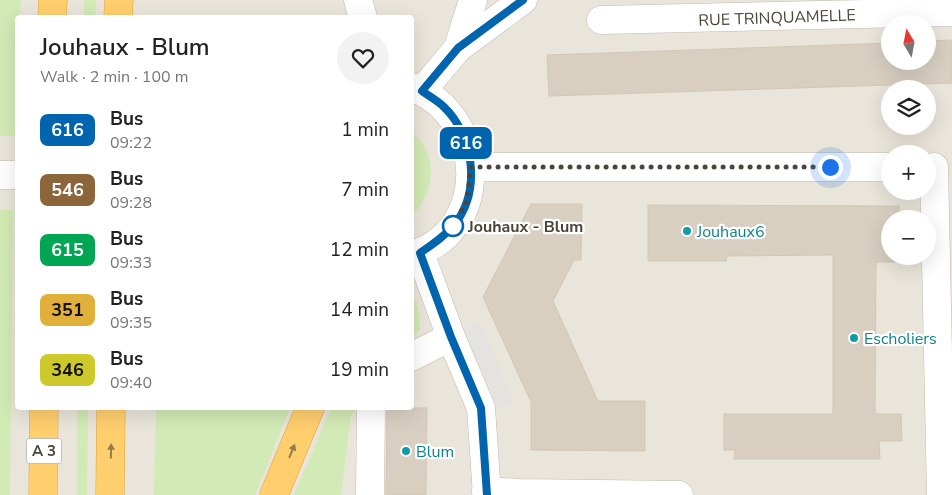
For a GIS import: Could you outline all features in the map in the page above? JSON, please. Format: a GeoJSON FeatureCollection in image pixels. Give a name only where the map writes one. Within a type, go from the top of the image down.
{"type":"FeatureCollection","features":[{"type":"Feature","properties":{"kind":"highway"},"geometry":{"type":"LineString","coordinates":[[52,0],[52,15]]}},
{"type":"Feature","properties":{"kind":"highway"},"geometry":{"type":"LineString","coordinates":[[118,15],[119,0]]}},
{"type":"Feature","properties":{"kind":"highway","name":"A 3"},"geometry":{"type":"LineString","coordinates":[[43,495],[44,410]]}},
{"type":"Feature","properties":{"kind":"highway"},"geometry":{"type":"LineString","coordinates":[[110,495],[112,410]]}},
{"type":"Feature","properties":{"kind":"highway"},"geometry":{"type":"LineString","coordinates":[[274,495],[309,410]]}},
{"type":"Feature","properties":{"kind":"street"},"geometry":{"type":"LineString","coordinates":[[358,0],[362,15]]}},
{"type":"Feature","properties":{"kind":"street"},"geometry":{"type":"LineString","coordinates":[[458,48],[473,0]]}},
{"type":"Feature","properties":{"kind":"street"},"geometry":{"type":"LineString","coordinates":[[503,0],[417,89],[444,106],[460,127],[470,152],[471,167],[467,201],[456,222],[440,240],[416,254],[481,408],[487,493],[680,495]]}},
{"type":"Feature","properties":{"kind":"street"},"geometry":{"type":"LineString","coordinates":[[458,48],[523,0]]}},
{"type":"Feature","properties":{"kind":"street","name":"RUE TRINQUAMELLE"},"geometry":{"type":"LineString","coordinates":[[601,20],[952,12]]}},
{"type":"Feature","properties":{"kind":"street"},"geometry":{"type":"LineString","coordinates":[[471,167],[881,167]]}},
{"type":"Feature","properties":{"kind":"street"},"geometry":{"type":"LineString","coordinates":[[941,495],[944,167]]}},
{"type":"Feature","properties":{"kind":"street"},"geometry":{"type":"LineString","coordinates":[[0,175],[15,175]]}},
{"type":"Feature","properties":{"kind":"street"},"geometry":{"type":"LineString","coordinates":[[414,356],[451,337]]}},
{"type":"Feature","properties":{"kind":"street"},"geometry":{"type":"LineString","coordinates":[[370,495],[371,410]]}},
{"type":"Feature","properties":{"kind":"shaded area"},"geometry":{"type":"Polygon","coordinates":[[[0,0],[952,0],[952,495],[0,495],[0,0]]]}},
{"type":"Feature","properties":{"kind":"shaded area"},"geometry":{"type":"Polygon","coordinates":[[[480,322],[515,403],[499,409],[463,329],[480,322]]]}},
{"type":"Feature","properties":{"kind":"green space"},"geometry":{"type":"Polygon","coordinates":[[[0,0],[21,0],[20,15],[15,15],[15,136],[0,136],[0,0]]]}},
{"type":"Feature","properties":{"kind":"green space"},"geometry":{"type":"Polygon","coordinates":[[[84,0],[96,0],[95,15],[84,15],[84,0]]]}},
{"type":"Feature","properties":{"kind":"green space"},"geometry":{"type":"Polygon","coordinates":[[[414,134],[426,151],[430,162],[431,174],[425,196],[414,213],[414,134]]]}},
{"type":"Feature","properties":{"kind":"green space"},"geometry":{"type":"Polygon","coordinates":[[[0,210],[13,210],[10,495],[0,495],[0,210]]]}},
{"type":"Feature","properties":{"kind":"green space"},"geometry":{"type":"Polygon","coordinates":[[[417,301],[420,329],[414,336],[414,302],[417,301]]]}},
{"type":"Feature","properties":{"kind":"green space"},"geometry":{"type":"Polygon","coordinates":[[[77,410],[88,410],[87,495],[77,495],[77,410]]]}},
{"type":"Feature","properties":{"kind":"green space"},"geometry":{"type":"Polygon","coordinates":[[[156,410],[289,410],[255,495],[154,495],[156,410]]]}},
{"type":"Feature","properties":{"kind":"green space"},"geometry":{"type":"Polygon","coordinates":[[[330,410],[355,410],[351,415],[341,495],[294,495],[330,410]]]}},
{"type":"Feature","properties":{"kind":"building"},"geometry":{"type":"Polygon","coordinates":[[[952,40],[952,83],[936,84],[936,80],[881,80],[881,85],[549,96],[547,55],[881,43],[881,70],[936,70],[936,41],[952,40]]]}},
{"type":"Feature","properties":{"kind":"building"},"geometry":{"type":"Polygon","coordinates":[[[531,204],[582,204],[581,260],[574,260],[553,301],[598,401],[645,401],[645,451],[531,450],[531,402],[483,297],[531,204]]]}},
{"type":"Feature","properties":{"kind":"building","name":"Escholiers"},"geometry":{"type":"Polygon","coordinates":[[[648,205],[899,206],[899,210],[881,210],[881,262],[876,262],[875,414],[901,414],[902,441],[879,441],[880,459],[734,459],[735,450],[724,450],[724,414],[833,414],[833,255],[727,256],[726,261],[648,261],[648,205]]]}},
{"type":"Feature","properties":{"kind":"building","name":"Blum"},"geometry":{"type":"Polygon","coordinates":[[[427,408],[426,495],[386,495],[387,410],[427,408]]]}},
{"type":"Feature","properties":{"kind":"bus line","name":"616"},"geometry":{"type":"LineString","coordinates":[[487,495],[481,408],[451,337],[420,253],[440,240],[448,232],[456,222],[467,201],[471,167],[470,152],[460,127],[444,106],[422,91],[458,48],[523,0]]}},
{"type":"Feature","properties":{"kind":"place","name":"Jouhaux - Blum"},"geometry":{"type":"Point","coordinates":[453,226]}},
{"type":"Feature","properties":{"kind":"place","name":"Jouhaux6"},"geometry":{"type":"Point","coordinates":[687,231]}},
{"type":"Feature","properties":{"kind":"place","name":"Escholiers"},"geometry":{"type":"Point","coordinates":[854,338]}},
{"type":"Feature","properties":{"kind":"place","name":"Blum"},"geometry":{"type":"Point","coordinates":[406,451]}},
{"type":"Feature","properties":{"kind":"route"},"geometry":{"type":"LineString","coordinates":[[453,226],[467,201],[471,167],[830,167]]}}]}
